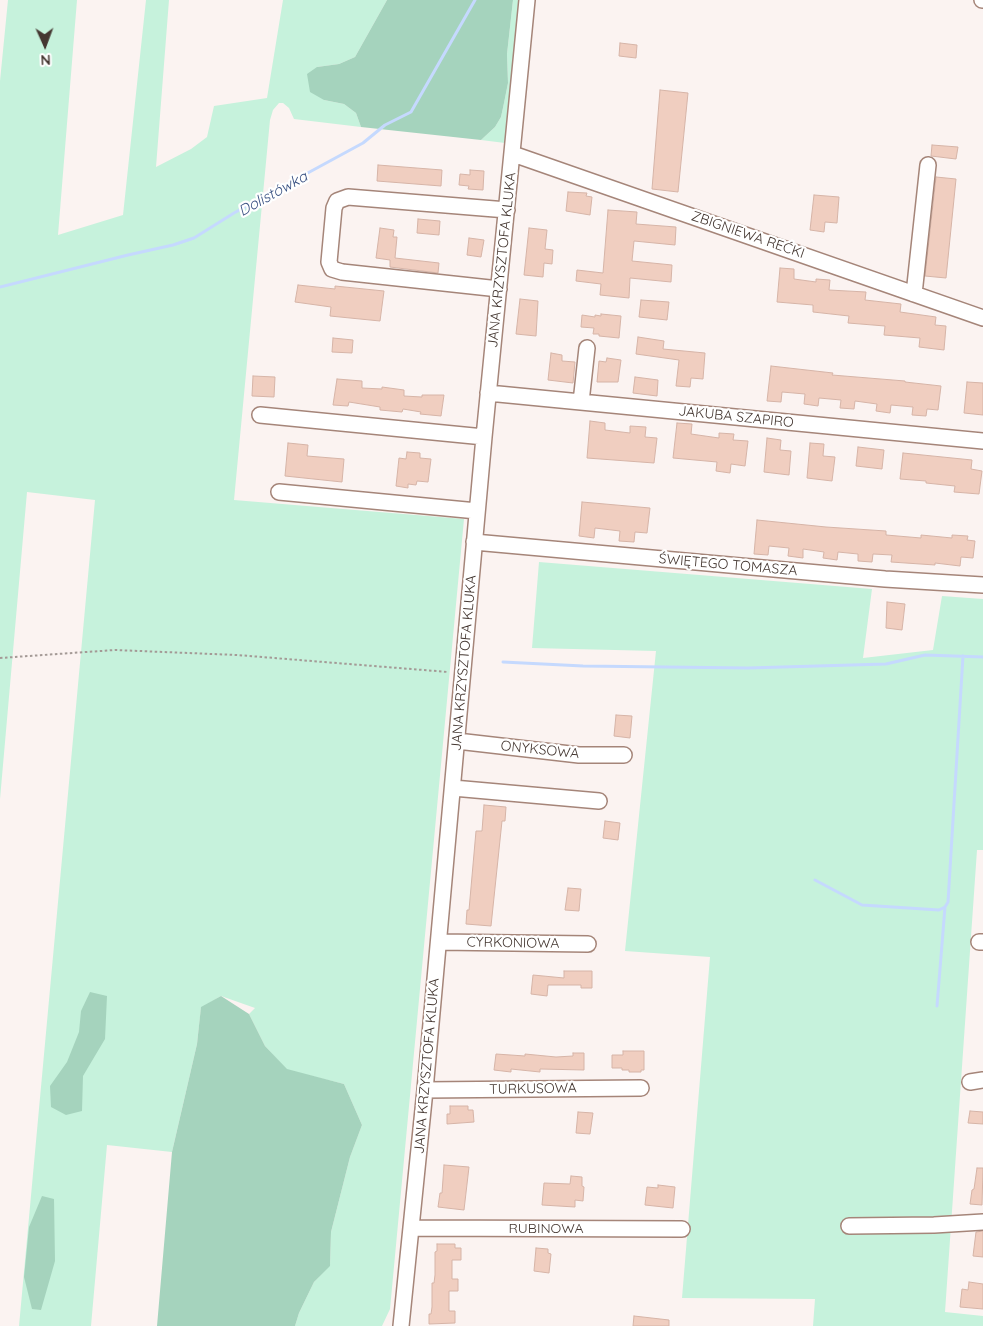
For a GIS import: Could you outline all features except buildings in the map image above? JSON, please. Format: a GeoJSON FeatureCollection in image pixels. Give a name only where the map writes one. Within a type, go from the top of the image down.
{"type":"FeatureCollection","features":[{"type":"Feature","properties":{"kind":"street","name":"JANA KRZYSZTOFA KLUKA"},"geometry":{"type":"LineString","coordinates":[[401,1326],[439,942],[488,393],[528,0]]}},
{"type":"Feature","properties":{"kind":"street","name":"ZBIGNIEWA REĆKI"},"geometry":{"type":"LineString","coordinates":[[513,154],[983,318]]}},
{"type":"Feature","properties":{"kind":"street"},"geometry":{"type":"LineString","coordinates":[[914,294],[928,165]]}},
{"type":"Feature","properties":{"kind":"street"},"geometry":{"type":"LineString","coordinates":[[499,289],[342,272],[332,269],[328,262],[334,208],[337,201],[348,196],[507,210]]}},
{"type":"Feature","properties":{"kind":"street"},"geometry":{"type":"LineString","coordinates":[[581,402],[587,348]]}},
{"type":"Feature","properties":{"kind":"street","name":"JAKUBA SZAPIRO"},"geometry":{"type":"LineString","coordinates":[[488,393],[983,441]]}},
{"type":"Feature","properties":{"kind":"street"},"geometry":{"type":"LineString","coordinates":[[260,415],[484,437]]}},
{"type":"Feature","properties":{"kind":"street"},"geometry":{"type":"LineString","coordinates":[[279,492],[477,510]]}},
{"type":"Feature","properties":{"kind":"street","name":"ŚWIĘTEGO TOMASZA"},"geometry":{"type":"LineString","coordinates":[[474,542],[885,579],[983,585]]}},
{"type":"Feature","properties":{"kind":"street","name":"ONYKSOWA"},"geometry":{"type":"LineString","coordinates":[[457,741],[579,754],[624,756]]}},
{"type":"Feature","properties":{"kind":"street"},"geometry":{"type":"LineString","coordinates":[[453,788],[599,802]]}},
{"type":"Feature","properties":{"kind":"street","name":"CYRKONIOWA"},"geometry":{"type":"LineString","coordinates":[[439,942],[588,944]]}},
{"type":"Feature","properties":{"kind":"street","name":"TURKUSOWA"},"geometry":{"type":"LineString","coordinates":[[425,1090],[641,1088]]}},
{"type":"Feature","properties":{"kind":"street"},"geometry":{"type":"LineString","coordinates":[[848,1226],[934,1225],[983,1222]]}},
{"type":"Feature","properties":{"kind":"street","name":"RUBINOWA"},"geometry":{"type":"LineString","coordinates":[[411,1228],[682,1229]]}},
{"type":"Feature","properties":{"kind":"path"},"geometry":{"type":"LineString","coordinates":[[0,658],[116,650],[237,655],[463,673]]}},
{"type":"Feature","properties":{"kind":"green space"},"geometry":{"type":"Polygon","coordinates":[[[8,0],[77,0],[58,235],[123,215],[146,0],[169,0],[156,167],[191,149],[207,137],[214,106],[267,98],[283,0],[387,0],[355,57],[339,64],[317,67],[324,100],[344,104],[356,113],[361,127],[294,119],[289,108],[283,103],[279,103],[273,110],[270,120],[234,500],[464,519],[390,1309],[382,1326],[295,1326],[314,1282],[330,1265],[331,1232],[350,1157],[362,1125],[344,1084],[287,1070],[265,1046],[249,1014],[255,1008],[221,996],[201,1008],[197,1044],[172,1152],[107,1145],[91,1326],[19,1326],[95,500],[27,492],[0,799],[0,81],[8,0]]]}},
{"type":"Feature","properties":{"kind":"green space"},"geometry":{"type":"Polygon","coordinates":[[[387,0],[513,0],[507,54],[508,83],[501,117],[495,127],[481,140],[361,127],[356,113],[344,104],[324,100],[310,92],[307,74],[317,67],[339,64],[355,57],[387,0]]]}},
{"type":"Feature","properties":{"kind":"green space"},"geometry":{"type":"Polygon","coordinates":[[[513,0],[519,0],[505,143],[481,140],[495,127],[501,117],[508,83],[507,54],[513,0]]]}},
{"type":"Feature","properties":{"kind":"green space"},"geometry":{"type":"Polygon","coordinates":[[[539,562],[872,589],[863,658],[933,650],[942,596],[983,599],[983,850],[977,850],[945,1312],[983,1316],[983,1326],[813,1326],[815,1299],[682,1298],[710,957],[625,951],[656,651],[532,648],[539,562]]]}},
{"type":"Feature","properties":{"kind":"green space"},"geometry":{"type":"Polygon","coordinates":[[[90,992],[107,996],[105,1039],[83,1076],[82,1111],[66,1115],[51,1107],[50,1086],[67,1062],[79,1032],[81,1011],[90,992]]]}},
{"type":"Feature","properties":{"kind":"green space"},"geometry":{"type":"Polygon","coordinates":[[[221,996],[249,1014],[265,1046],[287,1069],[344,1084],[362,1125],[350,1157],[331,1232],[330,1266],[314,1282],[295,1326],[157,1326],[172,1152],[197,1044],[201,1007],[221,996]]]}},
{"type":"Feature","properties":{"kind":"green space"},"geometry":{"type":"Polygon","coordinates":[[[42,1196],[54,1199],[55,1261],[41,1310],[32,1309],[24,1277],[29,1227],[42,1196]]]}},
{"type":"Feature","properties":{"kind":"waterway","name":"Dolistówka"},"geometry":{"type":"LineString","coordinates":[[0,287],[173,245],[194,238],[234,213],[363,143],[385,125],[411,112],[475,0]]}},
{"type":"Feature","properties":{"kind":"waterway"},"geometry":{"type":"LineString","coordinates":[[503,662],[583,666],[748,668],[886,664],[925,655],[983,657]]}},
{"type":"Feature","properties":{"kind":"waterway"},"geometry":{"type":"LineString","coordinates":[[815,880],[862,905],[939,910],[945,907],[948,902],[963,656]]}},
{"type":"Feature","properties":{"kind":"waterway"},"geometry":{"type":"LineString","coordinates":[[937,1006],[945,907]]}}]}
